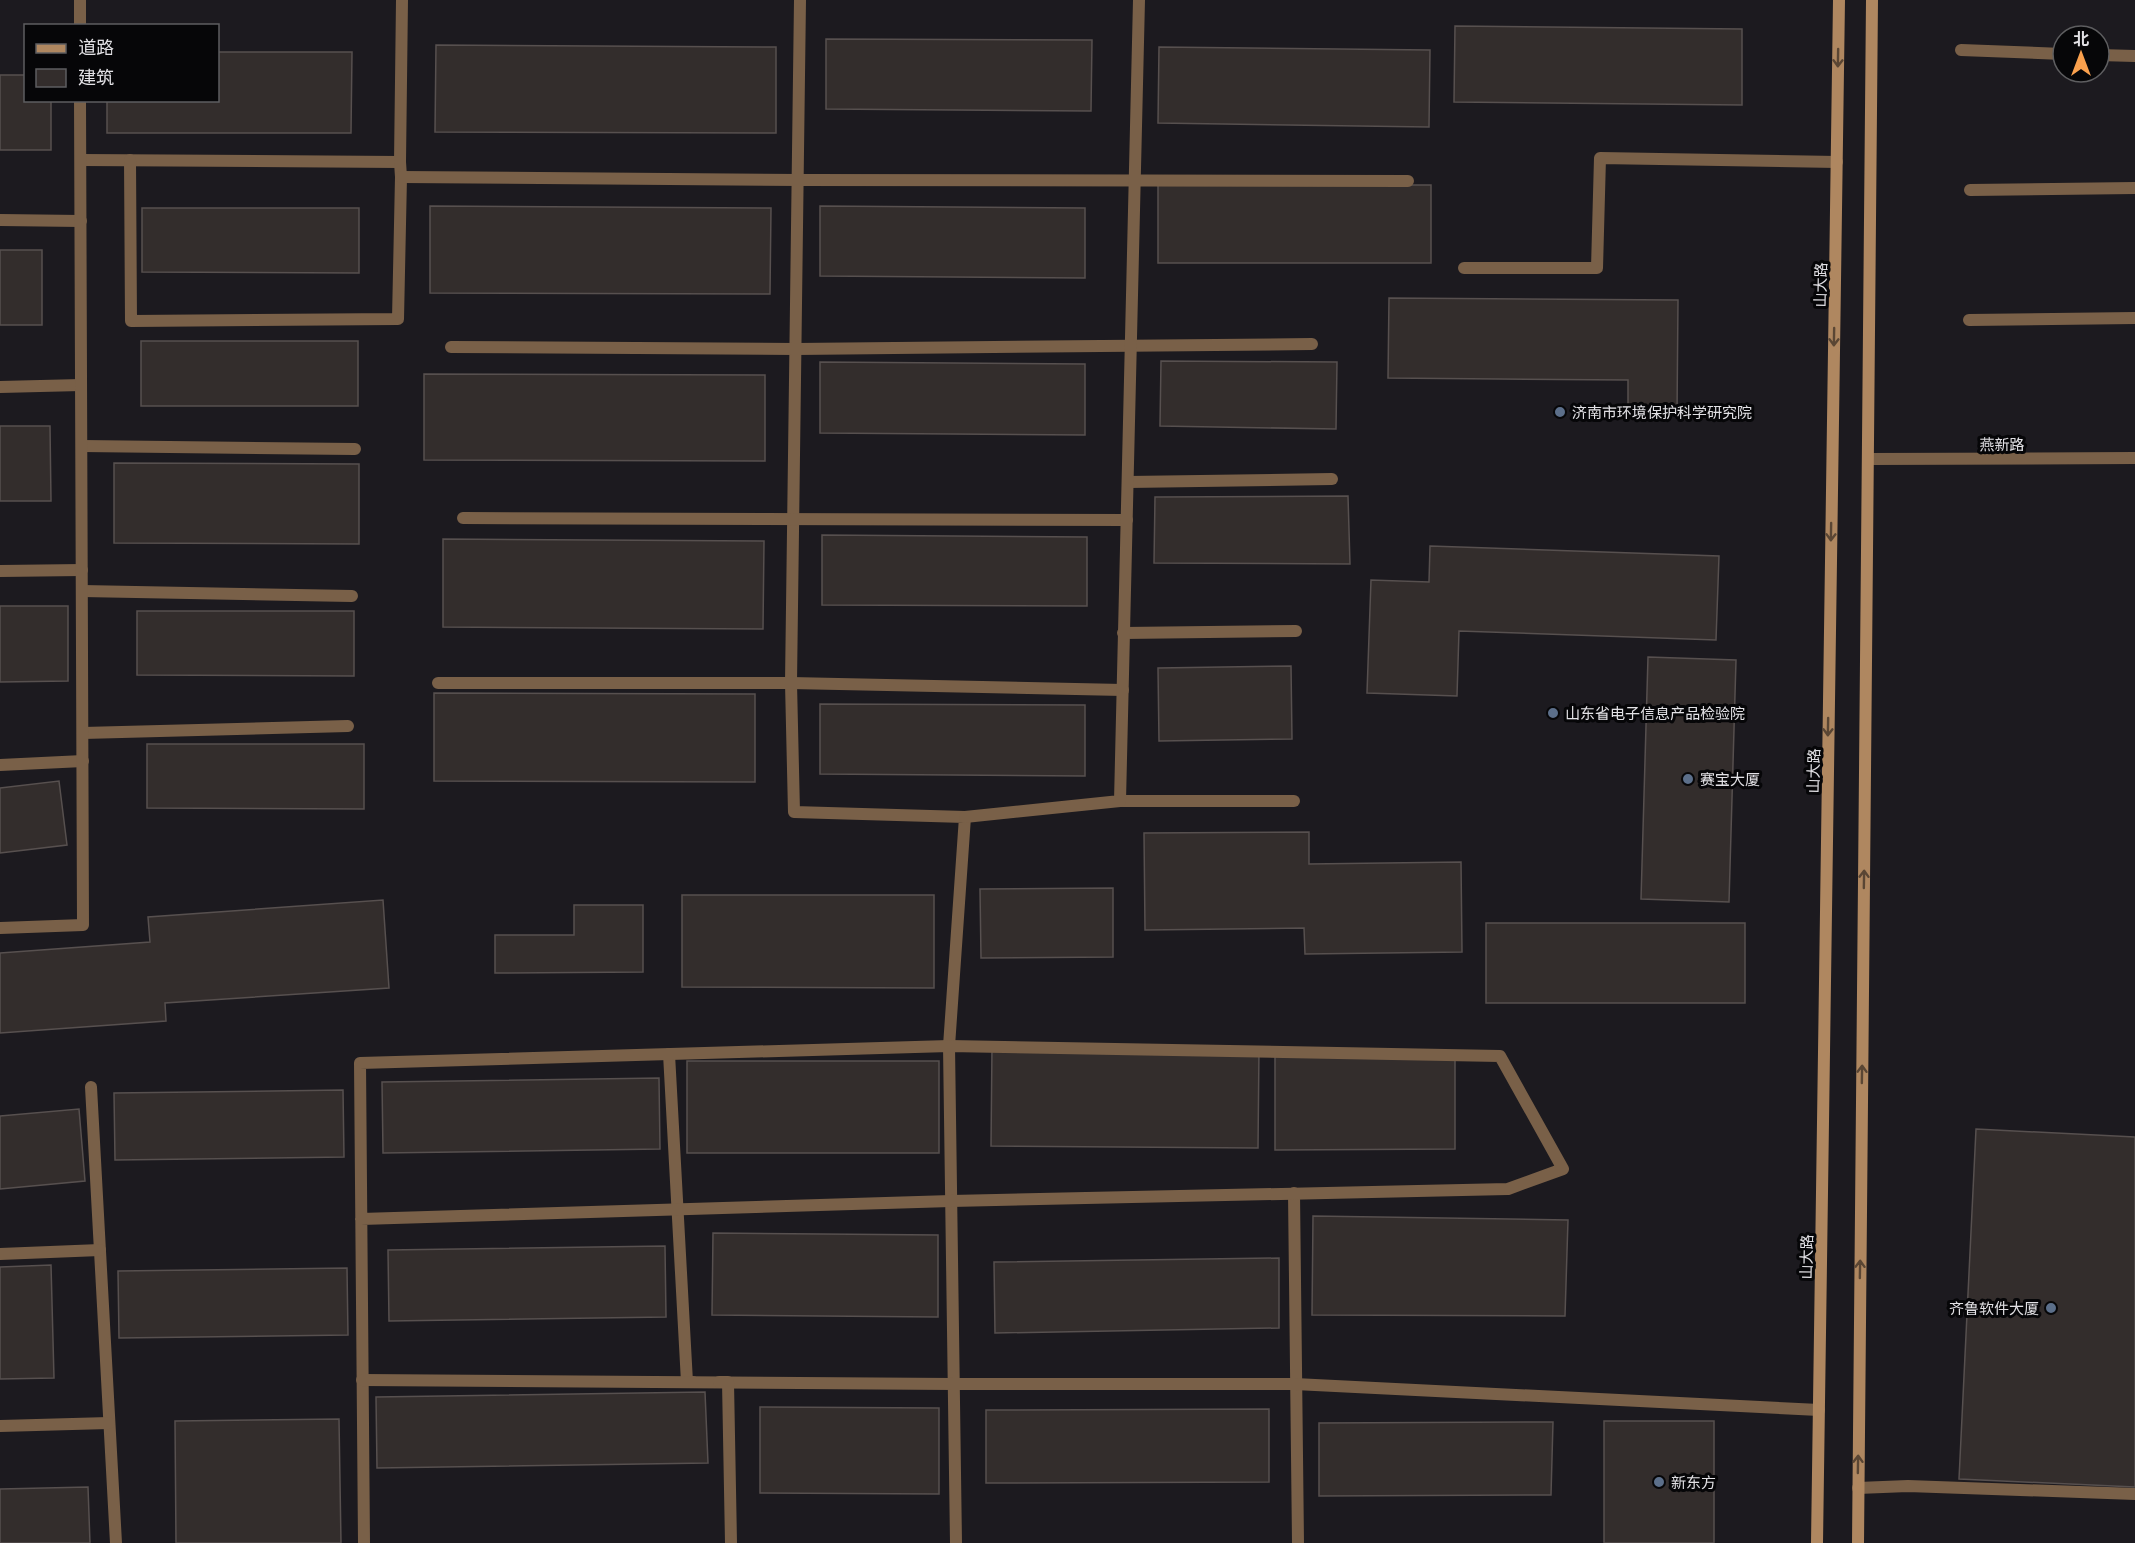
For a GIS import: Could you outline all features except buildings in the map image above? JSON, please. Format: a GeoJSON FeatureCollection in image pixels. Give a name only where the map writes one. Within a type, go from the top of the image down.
{"type":"FeatureCollection","features":[{"type":"Feature","properties":{"kind":"main road","name":"山大路"},"geometry":{"type":"LineString","coordinates":[[1817,1543],[1839,0]]}},
{"type":"Feature","properties":{"kind":"main road"},"geometry":{"type":"LineString","coordinates":[[1858,1543],[1872,0]]}},
{"type":"Feature","properties":{"kind":"street"},"geometry":{"type":"LineString","coordinates":[[80,0],[80,24]]}},
{"type":"Feature","properties":{"kind":"street"},"geometry":{"type":"LineString","coordinates":[[130,160],[131,321],[398,320],[402,0]]}},
{"type":"Feature","properties":{"kind":"street"},"geometry":{"type":"LineString","coordinates":[[800,0],[791,683],[794,812],[965,817],[1120,801],[1294,801]]}},
{"type":"Feature","properties":{"kind":"street"},"geometry":{"type":"LineString","coordinates":[[1120,801],[1139,0]]}},
{"type":"Feature","properties":{"kind":"street"},"geometry":{"type":"LineString","coordinates":[[1961,51],[2051,54]]}},
{"type":"Feature","properties":{"kind":"street"},"geometry":{"type":"LineString","coordinates":[[2111,55],[2135,56]]}},
{"type":"Feature","properties":{"kind":"street"},"geometry":{"type":"LineString","coordinates":[[0,928],[83,925],[80,102]]}},
{"type":"Feature","properties":{"kind":"street"},"geometry":{"type":"LineString","coordinates":[[1464,268],[1597,268],[1600,158],[1837,162]]}},
{"type":"Feature","properties":{"kind":"street"},"geometry":{"type":"LineString","coordinates":[[81,160],[400,162]]}},
{"type":"Feature","properties":{"kind":"street"},"geometry":{"type":"LineString","coordinates":[[401,177],[1408,181]]}},
{"type":"Feature","properties":{"kind":"street"},"geometry":{"type":"LineString","coordinates":[[1970,190],[2135,188]]}},
{"type":"Feature","properties":{"kind":"street"},"geometry":{"type":"LineString","coordinates":[[0,220],[81,221]]}},
{"type":"Feature","properties":{"kind":"street"},"geometry":{"type":"LineString","coordinates":[[1969,320],[2135,318]]}},
{"type":"Feature","properties":{"kind":"street"},"geometry":{"type":"LineString","coordinates":[[451,347],[796,349],[1312,344]]}},
{"type":"Feature","properties":{"kind":"street"},"geometry":{"type":"LineString","coordinates":[[0,387],[81,385]]}},
{"type":"Feature","properties":{"kind":"street"},"geometry":{"type":"LineString","coordinates":[[82,446],[355,449]]}},
{"type":"Feature","properties":{"kind":"street","name":"燕新路"},"geometry":{"type":"LineString","coordinates":[[1868,459],[2135,458]]}},
{"type":"Feature","properties":{"kind":"street"},"geometry":{"type":"LineString","coordinates":[[1128,482],[1332,479]]}},
{"type":"Feature","properties":{"kind":"street"},"geometry":{"type":"LineString","coordinates":[[463,519],[1127,520]]}},
{"type":"Feature","properties":{"kind":"street"},"geometry":{"type":"LineString","coordinates":[[0,571],[82,570]]}},
{"type":"Feature","properties":{"kind":"street"},"geometry":{"type":"LineString","coordinates":[[82,591],[351,596]]}},
{"type":"Feature","properties":{"kind":"street"},"geometry":{"type":"LineString","coordinates":[[1123,633],[1296,632]]}},
{"type":"Feature","properties":{"kind":"street"},"geometry":{"type":"LineString","coordinates":[[438,683],[791,683],[1123,690]]}},
{"type":"Feature","properties":{"kind":"street"},"geometry":{"type":"LineString","coordinates":[[82,733],[348,726]]}},
{"type":"Feature","properties":{"kind":"street"},"geometry":{"type":"LineString","coordinates":[[0,765],[82,761]]}},
{"type":"Feature","properties":{"kind":"street"},"geometry":{"type":"LineString","coordinates":[[956,1543],[949,1046],[965,817]]}},
{"type":"Feature","properties":{"kind":"street"},"geometry":{"type":"LineString","coordinates":[[361,1219],[951,1201],[1508,1189],[1563,1169],[1500,1056],[949,1046],[360,1063],[363,1543]]}},
{"type":"Feature","properties":{"kind":"street"},"geometry":{"type":"LineString","coordinates":[[669,1054],[687,1382]]}},
{"type":"Feature","properties":{"kind":"street"},"geometry":{"type":"LineString","coordinates":[[91,1087],[116,1543]]}},
{"type":"Feature","properties":{"kind":"street"},"geometry":{"type":"LineString","coordinates":[[1294,1193],[1298,1543]]}},
{"type":"Feature","properties":{"kind":"street"},"geometry":{"type":"LineString","coordinates":[[0,1254],[100,1250]]}},
{"type":"Feature","properties":{"kind":"street"},"geometry":{"type":"LineString","coordinates":[[362,1380],[1295,1384],[1818,1410]]}},
{"type":"Feature","properties":{"kind":"street"},"geometry":{"type":"LineString","coordinates":[[728,1382],[731,1543]]}},
{"type":"Feature","properties":{"kind":"street"},"geometry":{"type":"LineString","coordinates":[[0,1426],[109,1423]]}},
{"type":"Feature","properties":{"kind":"street"},"geometry":{"type":"LineString","coordinates":[[1858,1488],[1908,1486],[2135,1494]]}},
{"type":"Feature","properties":{"kind":"place","name":"济南市环境保护科学研究院"},"geometry":{"type":"Point","coordinates":[1560,412]}},
{"type":"Feature","properties":{"kind":"place","name":"山东省电子信息产品检验院"},"geometry":{"type":"Point","coordinates":[1553,713]}},
{"type":"Feature","properties":{"kind":"place","name":"赛宝大厦"},"geometry":{"type":"Point","coordinates":[1688,779]}},
{"type":"Feature","properties":{"kind":"place","name":"齐鲁软件大厦"},"geometry":{"type":"Point","coordinates":[2051,1308]}},
{"type":"Feature","properties":{"kind":"place","name":"新东方"},"geometry":{"type":"Point","coordinates":[1659,1482]}}]}
